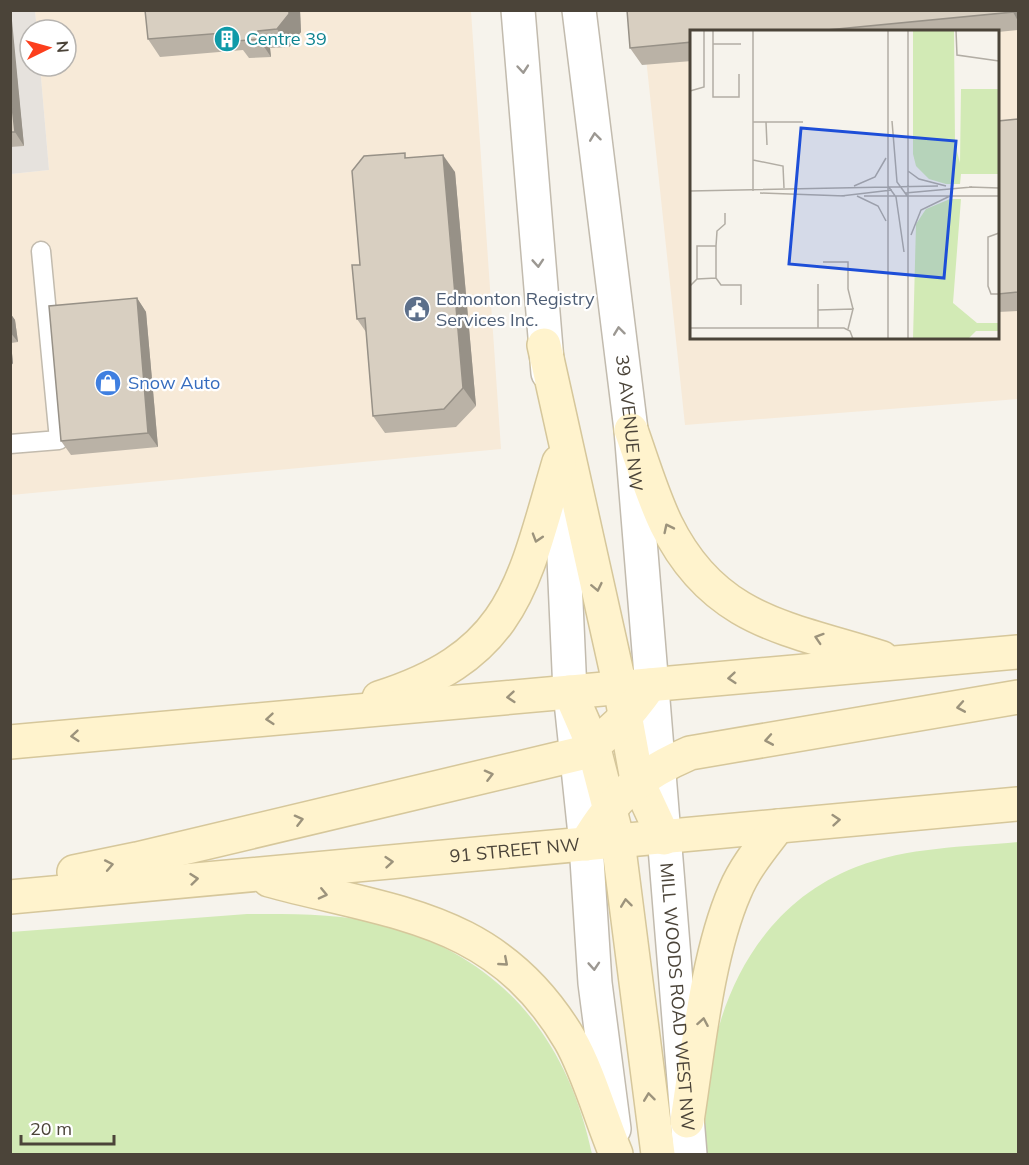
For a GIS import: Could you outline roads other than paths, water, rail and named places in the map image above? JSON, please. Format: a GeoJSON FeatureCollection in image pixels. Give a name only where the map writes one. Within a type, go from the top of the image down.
{"type":"FeatureCollection","features":[{"type":"Feature","properties":{"kind":"main road"},"geometry":{"type":"LineString","coordinates":[[544,345],[635,686],[626,719],[647,774],[664,837]]}},
{"type":"Feature","properties":{"kind":"main road"},"geometry":{"type":"LineString","coordinates":[[631,430],[665,522],[685,557],[710,588],[740,609],[761,620],[895,662]]}},
{"type":"Feature","properties":{"kind":"main road"},"geometry":{"type":"LineString","coordinates":[[328,714],[411,688],[439,674],[483,642],[498,624],[521,583],[560,462]]}},
{"type":"Feature","properties":{"kind":"main road"},"geometry":{"type":"LineString","coordinates":[[10,742],[1018,652]]}},
{"type":"Feature","properties":{"kind":"main road"},"geometry":{"type":"LineString","coordinates":[[586,844],[612,809],[647,774],[690,753],[1018,697]]}},
{"type":"Feature","properties":{"kind":"main road"},"geometry":{"type":"LineString","coordinates":[[10,884],[137,860],[585,749],[626,719]]}},
{"type":"Feature","properties":{"kind":"main road"},"geometry":{"type":"LineString","coordinates":[[585,749],[612,809],[618,841],[658,1155]]}},
{"type":"Feature","properties":{"kind":"main road","name":"91 STREET NW"},"geometry":{"type":"LineString","coordinates":[[10,897],[1018,804]]}},
{"type":"Feature","properties":{"kind":"main road"},"geometry":{"type":"LineString","coordinates":[[687,1121],[709,989],[727,914],[747,867],[778,826]]}},
{"type":"Feature","properties":{"kind":"main road"},"geometry":{"type":"LineString","coordinates":[[247,874],[416,915],[454,931],[494,954],[532,986],[571,1043],[616,1155]]}},
{"type":"Feature","properties":{"kind":"street"},"geometry":{"type":"LineString","coordinates":[[518,10],[544,345],[560,462],[570,692],[585,749],[586,844],[595,983],[616,1155]]}},
{"type":"Feature","properties":{"kind":"street","name":"39 AVENUE NW"},"geometry":{"type":"LineString","coordinates":[[579,10],[631,430],[635,686],[647,774]]}},
{"type":"Feature","properties":{"kind":"street","name":"MILL WOODS ROAD WEST NW"},"geometry":{"type":"LineString","coordinates":[[664,837],[690,1155]]}},
{"type":"Feature","properties":{"kind":"lane"},"geometry":{"type":"LineString","coordinates":[[10,444],[59,440],[41,251]]}},
{"type":"Feature","properties":{"kind":"place","name":"Centre 39"},"geometry":{"type":"Point","coordinates":[227,39]}},
{"type":"Feature","properties":{"kind":"place","name":"Edmonton Registry Services Inc."},"geometry":{"type":"Point","coordinates":[417,309]}},
{"type":"Feature","properties":{"kind":"place","name":"Snow Auto"},"geometry":{"type":"Point","coordinates":[108,383]}}]}
